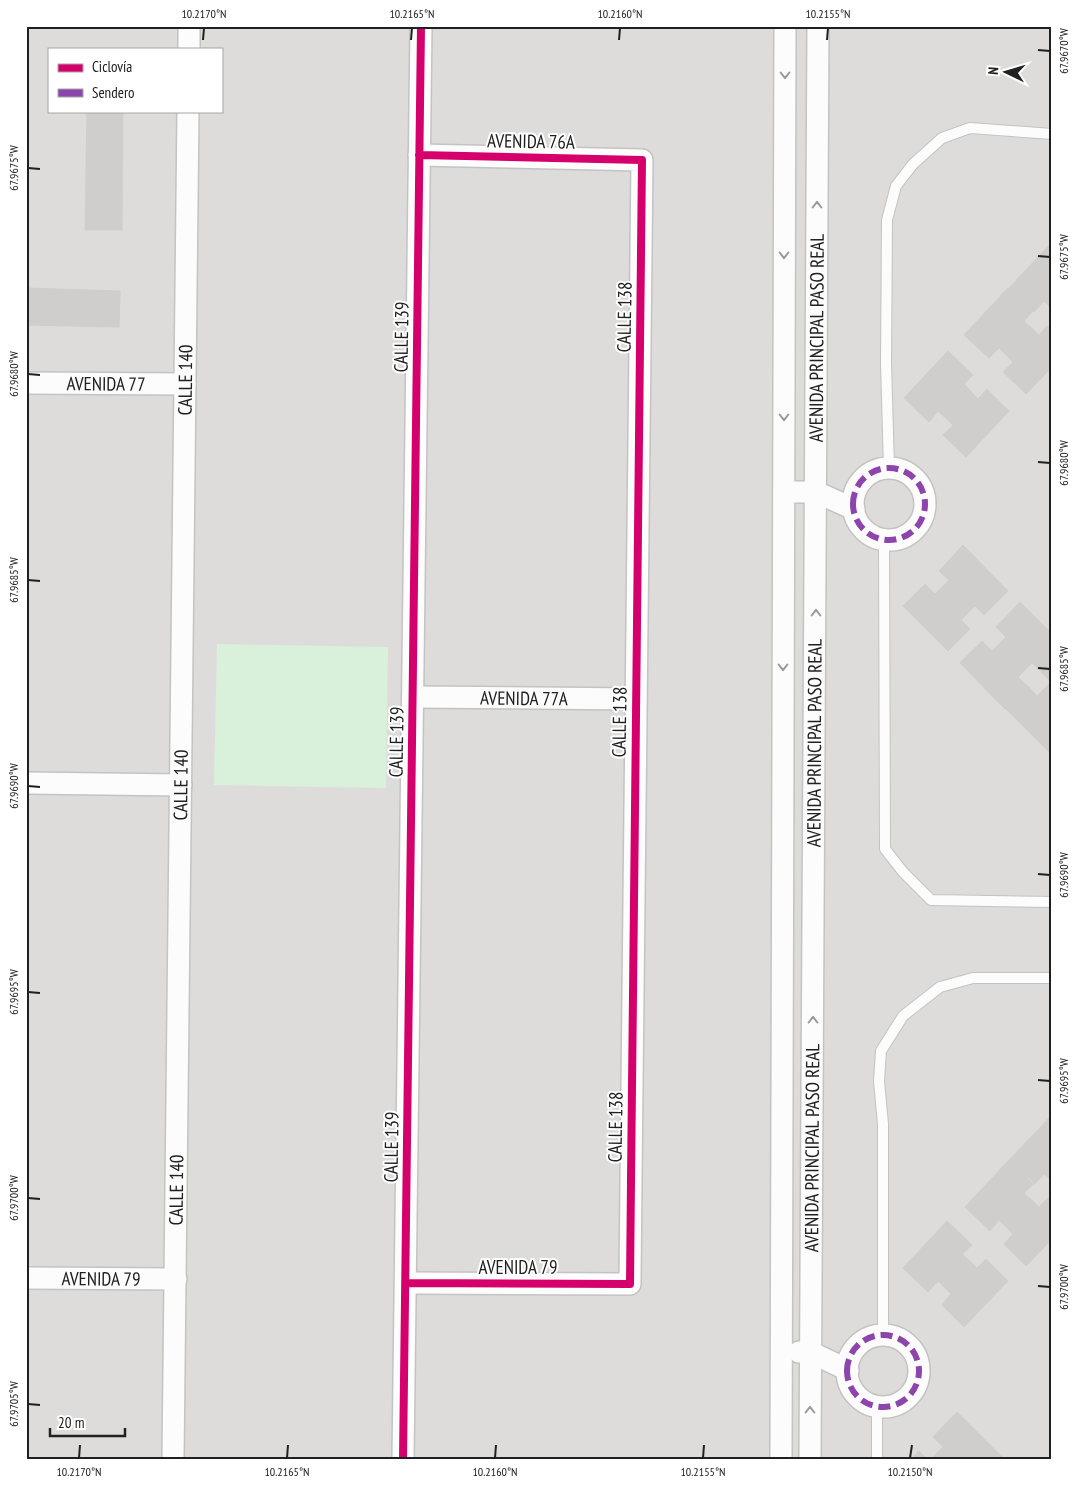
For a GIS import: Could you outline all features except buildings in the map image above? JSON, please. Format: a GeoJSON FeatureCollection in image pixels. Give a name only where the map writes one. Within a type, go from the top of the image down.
{"type":"FeatureCollection","features":[{"type":"Feature","properties":{"kind":"street"},"geometry":{"type":"LineString","coordinates":[[189,26],[189,48]]}},
{"type":"Feature","properties":{"kind":"street","name":"CALLE 139"},"geometry":{"type":"LineString","coordinates":[[404,1459],[421,26]]}},
{"type":"Feature","properties":{"kind":"street","name":"AVENIDA PRINCIPAL PASO REAL"},"geometry":{"type":"LineString","coordinates":[[781,1459],[785,26]]}},
{"type":"Feature","properties":{"kind":"street","name":"AVENIDA PRINCIPAL PASO REAL"},"geometry":{"type":"LineString","coordinates":[[810,1459],[818,26]]}},
{"type":"Feature","properties":{"kind":"street","name":"CALLE 140"},"geometry":{"type":"LineString","coordinates":[[173,1459],[188,112]]}},
{"type":"Feature","properties":{"kind":"street","name":"AVENIDA 76A"},"geometry":{"type":"LineString","coordinates":[[419,155],[642,160]]}},
{"type":"Feature","properties":{"kind":"street","name":"CALLE 138"},"geometry":{"type":"LineString","coordinates":[[630,1284],[642,160]]}},
{"type":"Feature","properties":{"kind":"street","name":"AVENIDA 77"},"geometry":{"type":"LineString","coordinates":[[26,383],[185,384]]}},
{"type":"Feature","properties":{"kind":"street"},"geometry":{"type":"LineString","coordinates":[[889,468],[901,470],[912,476],[920,485],[924,496],[925,508],[922,520],[916,529],[896,540],[884,540],[873,536],[857,520],[854,509],[854,496],[859,485],[867,476],[878,470],[889,468]]}},
{"type":"Feature","properties":{"kind":"street"},"geometry":{"type":"LineString","coordinates":[[784,492],[816,492],[854,509]]}},
{"type":"Feature","properties":{"kind":"street","name":"AVENIDA 77A"},"geometry":{"type":"LineString","coordinates":[[413,697],[636,699]]}},
{"type":"Feature","properties":{"kind":"street"},"geometry":{"type":"LineString","coordinates":[[26,783],[181,785]]}},
{"type":"Feature","properties":{"kind":"street","name":"AVENIDA 79"},"geometry":{"type":"LineString","coordinates":[[26,1278],[176,1279]]}},
{"type":"Feature","properties":{"kind":"street","name":"AVENIDA 79"},"geometry":{"type":"LineString","coordinates":[[406,1283],[630,1284]]}},
{"type":"Feature","properties":{"kind":"street"},"geometry":{"type":"LineString","coordinates":[[883,1336],[895,1337],[910,1348],[918,1363],[919,1375],[916,1386],[909,1396],[900,1403],[889,1407],[866,1404],[858,1397],[851,1387],[848,1370],[853,1353],[861,1343],[871,1337],[883,1336]]}},
{"type":"Feature","properties":{"kind":"street"},"geometry":{"type":"LineString","coordinates":[[781,1352],[810,1352],[848,1370]]}},
{"type":"Feature","properties":{"kind":"lane"},"geometry":{"type":"LineString","coordinates":[[889,468],[886,363],[887,220],[896,186],[913,164],[942,138],[970,128],[1052,134]]}},
{"type":"Feature","properties":{"kind":"lane"},"geometry":{"type":"LineString","coordinates":[[884,540],[885,849],[903,872],[931,900],[1052,902]]}},
{"type":"Feature","properties":{"kind":"lane"},"geometry":{"type":"LineString","coordinates":[[883,1336],[883,1124],[879,1081],[881,1051],[903,1016],[940,987],[973,978],[1052,978]]}},
{"type":"Feature","properties":{"kind":"lane"},"geometry":{"type":"LineString","coordinates":[[877,1459],[878,1407]]}},
{"type":"Feature","properties":{"kind":"shaded area"},"geometry":{"type":"Polygon","coordinates":[[[26,26],[1052,26],[1052,1459],[26,1459],[26,26]]]}},
{"type":"Feature","properties":{"kind":"green space"},"geometry":{"type":"Polygon","coordinates":[[[217,644],[388,647],[386,788],[214,785],[217,644]]]}},
{"type":"Feature","properties":{"kind":"marked path"},"geometry":{"type":"LineString","coordinates":[[889,468],[909,474],[919,484],[925,504],[919,524],[909,534],[889,540],[869,534],[859,524],[853,504],[859,484],[869,474],[889,468]]}},
{"type":"Feature","properties":{"kind":"marked path"},"geometry":{"type":"LineString","coordinates":[[883,1335],[903,1341],[913,1351],[919,1371],[913,1391],[903,1401],[883,1407],[863,1401],[853,1391],[847,1371],[853,1351],[863,1341],[883,1335]]}},
{"type":"Feature","properties":{"kind":"cycle path"},"geometry":{"type":"LineString","coordinates":[[403,1459],[421,26]]}},
{"type":"Feature","properties":{"kind":"cycle path"},"geometry":{"type":"LineString","coordinates":[[406,1283],[630,1284],[642,160],[419,155]]}}]}
